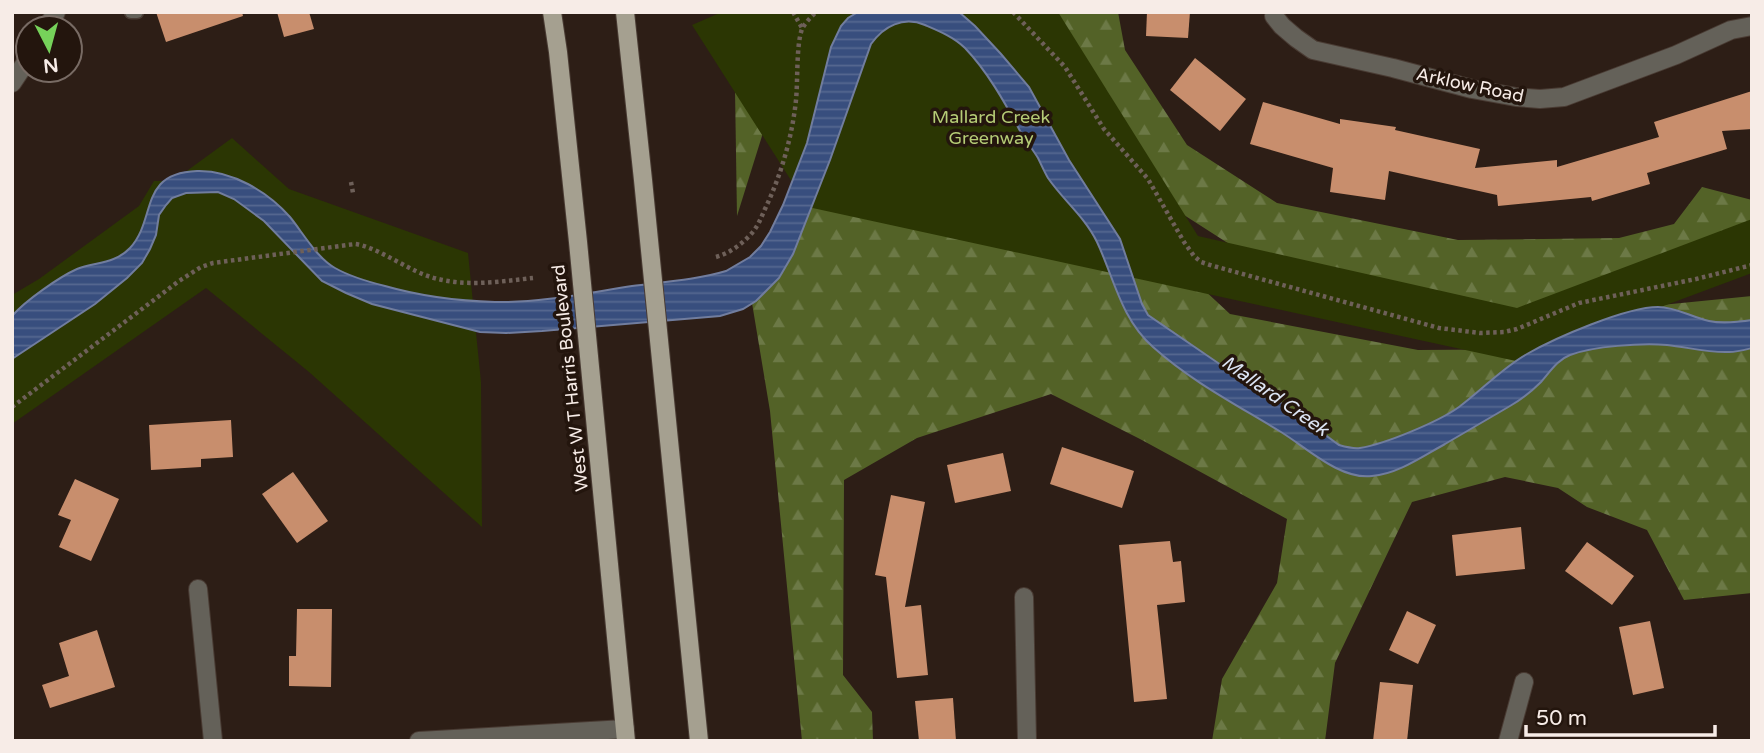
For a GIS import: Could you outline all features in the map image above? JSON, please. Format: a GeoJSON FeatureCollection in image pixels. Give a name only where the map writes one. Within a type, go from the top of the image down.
{"type":"FeatureCollection","features":[{"type":"Feature","properties":{"kind":"main road","name":"West W T Harris Boulevard"},"geometry":{"type":"LineString","coordinates":[[552,12],[577,228],[626,735]]}},
{"type":"Feature","properties":{"kind":"main road"},"geometry":{"type":"LineString","coordinates":[[625,12],[699,741]]}},
{"type":"Feature","properties":{"kind":"street","name":"Arklow Road"},"geometry":{"type":"LineString","coordinates":[[1274,16],[1282,26],[1313,50],[1472,89],[1540,99],[1564,97],[1676,55],[1731,30],[1752,26]]}},
{"type":"Feature","properties":{"kind":"street"},"geometry":{"type":"LineString","coordinates":[[198,589],[213,741]]}},
{"type":"Feature","properties":{"kind":"street"},"geometry":{"type":"LineString","coordinates":[[1024,597],[1027,741]]}},
{"type":"Feature","properties":{"kind":"street"},"geometry":{"type":"LineString","coordinates":[[1508,741],[1524,682]]}},
{"type":"Feature","properties":{"kind":"street"},"geometry":{"type":"LineString","coordinates":[[419,741],[626,735]]}},
{"type":"Feature","properties":{"kind":"lane"},"geometry":{"type":"LineString","coordinates":[[131,12],[137,12]]}},
{"type":"Feature","properties":{"kind":"path"},"geometry":{"type":"LineString","coordinates":[[716,257],[731,251],[757,226],[773,193],[787,151],[796,100],[802,28],[793,12]]}},
{"type":"Feature","properties":{"kind":"path"},"geometry":{"type":"LineString","coordinates":[[802,28],[816,12]]}},
{"type":"Feature","properties":{"kind":"path"},"geometry":{"type":"LineString","coordinates":[[1013,12],[1065,67],[1104,129],[1148,179],[1184,242],[1201,262],[1439,328],[1480,333],[1517,329],[1579,303],[1752,265]]}},
{"type":"Feature","properties":{"kind":"path"},"geometry":{"type":"LineString","coordinates":[[351,182],[353,193]]}},
{"type":"Feature","properties":{"kind":"path"},"geometry":{"type":"LineString","coordinates":[[12,407],[179,281],[201,267],[222,261],[350,244],[361,245],[410,269],[443,280],[478,283],[533,278]]}},
{"type":"Feature","properties":{"kind":"green space","name":"Mallard Creek Greenway"},"geometry":{"type":"Polygon","coordinates":[[[722,12],[1058,12],[1198,236],[1517,308],[1752,219],[1752,273],[1516,361],[808,207],[692,25],[722,12]]]}},
{"type":"Feature","properties":{"kind":"green space"},"geometry":{"type":"Polygon","coordinates":[[[1040,12],[1118,12],[1125,50],[1187,145],[1277,203],[1458,240],[1619,238],[1674,224],[1702,187],[1752,200],[1752,266],[1515,314],[1262,265],[1184,215],[1040,12]]]}},
{"type":"Feature","properties":{"kind":"green space"},"geometry":{"type":"Polygon","coordinates":[[[734,26],[777,88],[737,216],[734,26]]]}},
{"type":"Feature","properties":{"kind":"green space"},"geometry":{"type":"Polygon","coordinates":[[[232,138],[289,189],[468,253],[481,382],[482,527],[309,372],[206,288],[12,424],[12,295],[39,279],[139,206],[154,181],[173,181],[232,138]]]}},
{"type":"Feature","properties":{"kind":"green space"},"geometry":{"type":"Polygon","coordinates":[[[804,166],[1145,235],[1230,314],[1418,350],[1547,349],[1621,309],[1752,296],[1752,593],[1684,600],[1647,530],[1587,507],[1558,488],[1505,477],[1412,502],[1335,663],[1325,741],[1212,741],[1222,679],[1277,583],[1287,519],[1051,394],[917,438],[844,480],[843,675],[872,712],[873,741],[802,741],[770,411],[747,273],[804,166]]]}},
{"type":"Feature","properties":{"kind":"water"},"geometry":{"type":"Polygon","coordinates":[[[858,12],[959,12],[975,26],[1029,87],[1069,160],[1120,239],[1148,315],[1286,406],[1339,445],[1355,448],[1371,446],[1425,426],[1459,407],[1527,354],[1572,332],[1644,308],[1671,309],[1714,322],[1752,320],[1752,348],[1721,352],[1644,344],[1604,347],[1570,355],[1561,360],[1537,386],[1518,401],[1410,464],[1382,475],[1360,476],[1348,473],[1324,462],[1199,382],[1168,360],[1142,336],[1119,298],[1092,233],[1048,178],[981,66],[951,37],[917,22],[902,22],[882,32],[871,44],[793,254],[779,278],[756,301],[743,309],[720,316],[542,331],[480,332],[372,304],[346,293],[322,281],[264,221],[234,199],[218,192],[186,193],[172,198],[159,215],[156,235],[150,249],[142,263],[127,278],[95,304],[12,359],[12,316],[43,290],[77,269],[111,260],[124,253],[138,236],[152,199],[165,180],[178,174],[197,171],[223,174],[260,191],[290,217],[328,264],[346,274],[398,290],[453,299],[512,302],[691,279],[726,271],[750,257],[770,232],[807,143],[831,47],[841,26],[858,12]]]}},
{"type":"Feature","properties":{"kind":"building"},"geometry":{"type":"Polygon","coordinates":[[[156,12],[242,12],[243,16],[166,42],[156,12]]]}},
{"type":"Feature","properties":{"kind":"building"},"geometry":{"type":"Polygon","coordinates":[[[277,12],[309,12],[314,29],[284,37],[277,12]]]}},
{"type":"Feature","properties":{"kind":"building"},"geometry":{"type":"Polygon","coordinates":[[[1147,12],[1190,12],[1188,38],[1146,36],[1147,12]]]}},
{"type":"Feature","properties":{"kind":"building"},"geometry":{"type":"Polygon","coordinates":[[[1195,58],[1246,99],[1220,131],[1170,90],[1195,58]]]}},
{"type":"Feature","properties":{"kind":"building"},"geometry":{"type":"Polygon","coordinates":[[[1752,91],[1752,129],[1722,131],[1727,149],[1647,173],[1650,184],[1592,201],[1591,197],[1498,206],[1497,195],[1389,171],[1385,200],[1330,192],[1333,168],[1250,144],[1263,102],[1340,124],[1340,119],[1396,127],[1395,130],[1480,149],[1475,168],[1557,160],[1557,167],[1659,137],[1654,122],[1752,91]]]}},
{"type":"Feature","properties":{"kind":"building"},"geometry":{"type":"Polygon","coordinates":[[[231,420],[233,457],[201,459],[201,467],[151,470],[149,425],[231,420]]]}},
{"type":"Feature","properties":{"kind":"building"},"geometry":{"type":"Polygon","coordinates":[[[1062,447],[1134,471],[1122,508],[1050,484],[1062,447]]]}},
{"type":"Feature","properties":{"kind":"building"},"geometry":{"type":"Polygon","coordinates":[[[1003,453],[1011,491],[955,503],[947,465],[1003,453]]]}},
{"type":"Feature","properties":{"kind":"building"},"geometry":{"type":"Polygon","coordinates":[[[293,472],[328,521],[297,543],[262,494],[293,472]]]}},
{"type":"Feature","properties":{"kind":"building"},"geometry":{"type":"Polygon","coordinates":[[[75,479],[119,499],[91,561],[59,547],[71,520],[58,515],[75,479]]]}},
{"type":"Feature","properties":{"kind":"building"},"geometry":{"type":"Polygon","coordinates":[[[891,495],[925,502],[905,607],[921,605],[928,675],[897,678],[886,577],[875,575],[891,495]]]}},
{"type":"Feature","properties":{"kind":"building"},"geometry":{"type":"Polygon","coordinates":[[[1521,527],[1525,569],[1456,576],[1452,535],[1521,527]]]}},
{"type":"Feature","properties":{"kind":"building"},"geometry":{"type":"Polygon","coordinates":[[[1170,541],[1173,562],[1181,561],[1185,602],[1157,605],[1167,699],[1134,702],[1119,545],[1170,541]]]}},
{"type":"Feature","properties":{"kind":"building"},"geometry":{"type":"Polygon","coordinates":[[[1587,542],[1634,576],[1612,605],[1565,571],[1587,542]]]}},
{"type":"Feature","properties":{"kind":"building"},"geometry":{"type":"Polygon","coordinates":[[[297,609],[332,609],[331,687],[289,686],[289,656],[296,656],[297,609]]]}},
{"type":"Feature","properties":{"kind":"building"},"geometry":{"type":"Polygon","coordinates":[[[1407,611],[1436,625],[1418,664],[1389,650],[1407,611]]]}},
{"type":"Feature","properties":{"kind":"building"},"geometry":{"type":"Polygon","coordinates":[[[1650,621],[1664,688],[1633,695],[1619,627],[1650,621]]]}},
{"type":"Feature","properties":{"kind":"building"},"geometry":{"type":"Polygon","coordinates":[[[97,630],[115,687],[50,708],[42,685],[69,676],[59,643],[97,630]]]}},
{"type":"Feature","properties":{"kind":"building"},"geometry":{"type":"Polygon","coordinates":[[[1380,682],[1413,685],[1407,741],[1373,741],[1380,682]]]}},
{"type":"Feature","properties":{"kind":"building"},"geometry":{"type":"Polygon","coordinates":[[[953,698],[956,741],[919,741],[915,701],[953,698]]]}},
{"type":"Feature","properties":{"kind":"water label","name":"Mallard Creek"},"geometry":{"type":"Point","coordinates":[1275,396]}}]}
